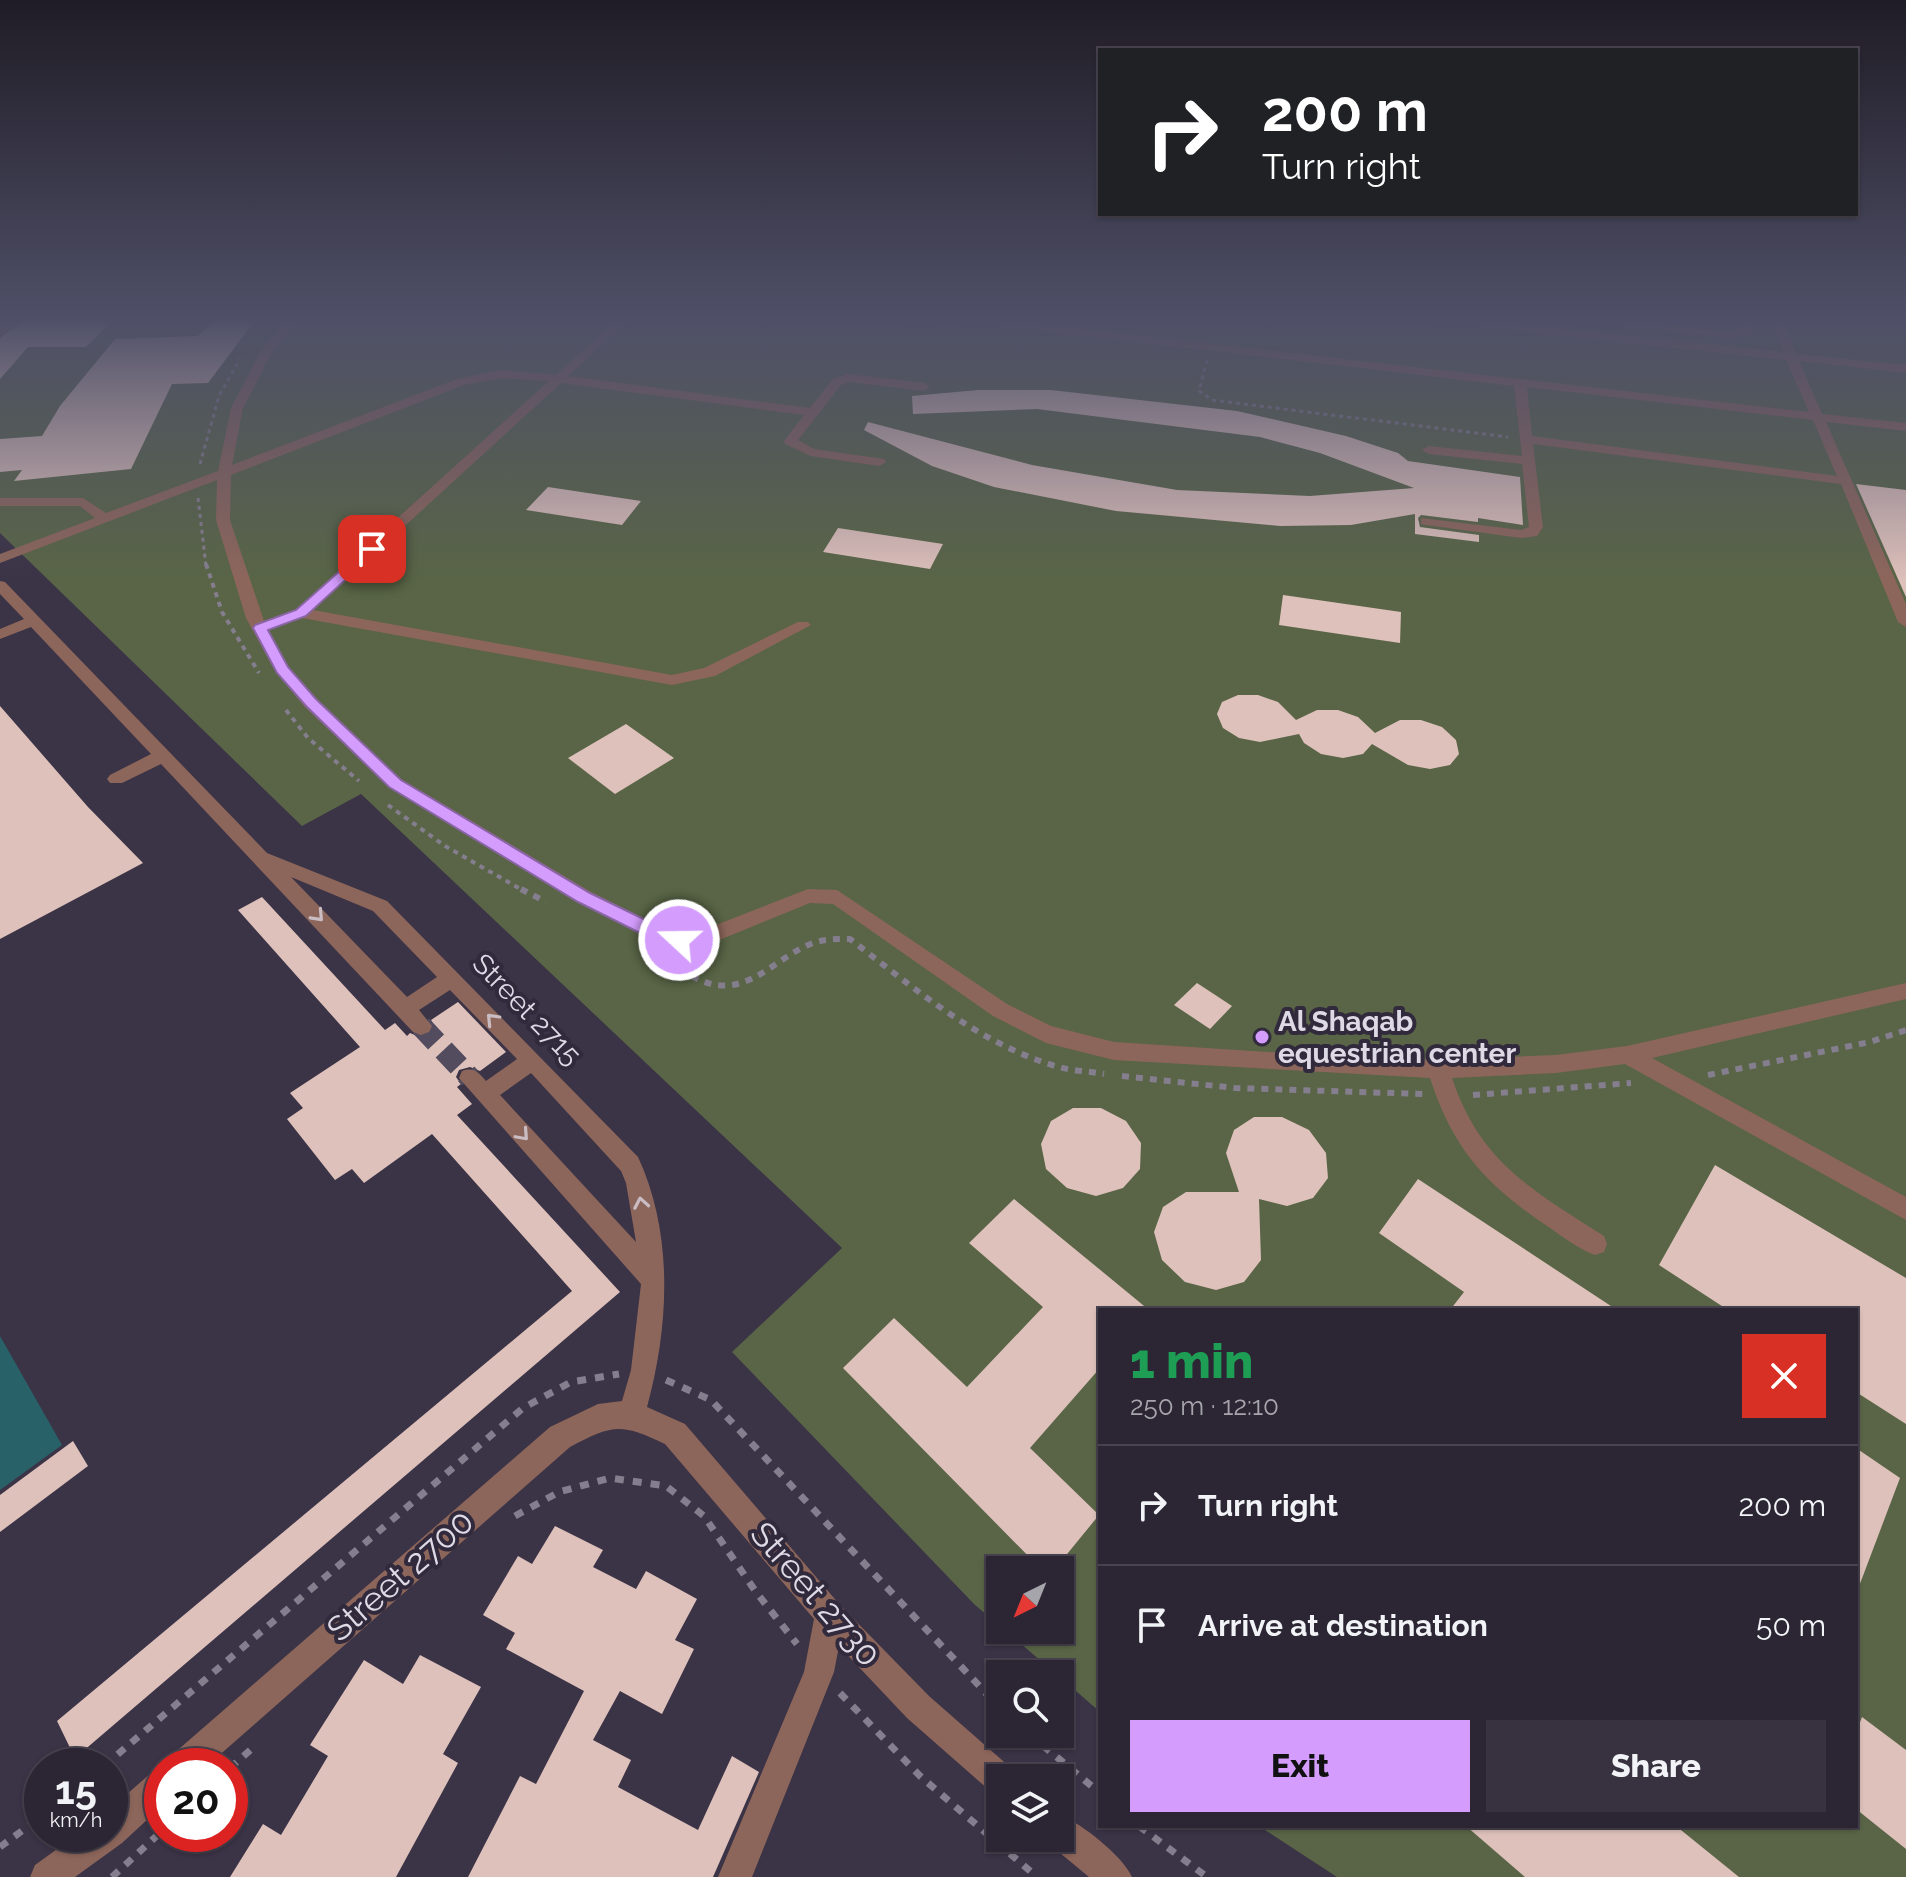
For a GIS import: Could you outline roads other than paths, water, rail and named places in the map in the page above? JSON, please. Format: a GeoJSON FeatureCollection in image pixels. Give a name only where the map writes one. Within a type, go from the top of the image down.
{"type":"FeatureCollection","features":[{"type":"Feature","properties":{"kind":"street"},"geometry":{"type":"LineString","coordinates":[[238,407],[224,473],[223,520],[240,578],[260,628],[282,669],[311,703],[395,783],[557,882],[650,930],[679,940],[705,938],[808,896],[837,897],[1000,1010],[1046,1034],[1114,1051],[1438,1069],[1556,1064],[1627,1055],[1906,991]]}},
{"type":"Feature","properties":{"kind":"street"},"geometry":{"type":"LineString","coordinates":[[0,559],[397,407]]}},
{"type":"Feature","properties":{"kind":"street"},"geometry":{"type":"LineString","coordinates":[[260,628],[301,613],[531,407]]}},
{"type":"Feature","properties":{"kind":"street"},"geometry":{"type":"LineString","coordinates":[[769,407],[810,412]]}},
{"type":"Feature","properties":{"kind":"street"},"geometry":{"type":"LineString","coordinates":[[815,407],[790,441],[797,447],[879,462]]}},
{"type":"Feature","properties":{"kind":"street"},"geometry":{"type":"LineString","coordinates":[[1426,521],[1532,533],[1536,527],[1523,407]]}},
{"type":"Feature","properties":{"kind":"street"},"geometry":{"type":"LineString","coordinates":[[1730,407],[1906,427]]}},
{"type":"Feature","properties":{"kind":"street"},"geometry":{"type":"LineString","coordinates":[[1814,407],[1906,622]]}},
{"type":"Feature","properties":{"kind":"street"},"geometry":{"type":"LineString","coordinates":[[1527,439],[1846,481]]}},
{"type":"Feature","properties":{"kind":"street"},"geometry":{"type":"LineString","coordinates":[[1429,450],[1530,461]]}},
{"type":"Feature","properties":{"kind":"street"},"geometry":{"type":"LineString","coordinates":[[0,502],[83,502],[105,519]]}},
{"type":"Feature","properties":{"kind":"street","name":"Street 2715"},"geometry":{"type":"LineString","coordinates":[[0,585],[265,859],[421,1026]]}},
{"type":"Feature","properties":{"kind":"street"},"geometry":{"type":"LineString","coordinates":[[301,613],[672,680],[709,672],[803,625]]}},
{"type":"Feature","properties":{"kind":"street"},"geometry":{"type":"LineString","coordinates":[[0,634],[33,621]]}},
{"type":"Feature","properties":{"kind":"street"},"geometry":{"type":"LineString","coordinates":[[116,779],[164,755]]}},
{"type":"Feature","properties":{"kind":"street","name":"Street 2715"},"geometry":{"type":"LineString","coordinates":[[265,859],[380,906],[630,1164],[638,1183],[654,1280],[644,1370],[632,1414]]}},
{"type":"Feature","properties":{"kind":"street"},"geometry":{"type":"LineString","coordinates":[[405,1009],[452,978]]}},
{"type":"Feature","properties":{"kind":"street"},"geometry":{"type":"LineString","coordinates":[[1627,1055],[1906,1209]]}},
{"type":"Feature","properties":{"kind":"street"},"geometry":{"type":"LineString","coordinates":[[532,1060],[478,1086],[654,1280]]}},
{"type":"Feature","properties":{"kind":"street"},"geometry":{"type":"LineString","coordinates":[[1438,1069],[1459,1126],[1485,1162],[1511,1188],[1595,1244]]}},
{"type":"Feature","properties":{"kind":"street","name":"Street 2730"},"geometry":{"type":"LineString","coordinates":[[632,1414],[675,1434],[830,1615],[918,1707],[986,1767]]}},
{"type":"Feature","properties":{"kind":"street","name":"Street 2700"},"geometry":{"type":"LineString","coordinates":[[204,1748],[560,1437],[598,1417],[632,1414]]}},
{"type":"Feature","properties":{"kind":"street"},"geometry":{"type":"LineString","coordinates":[[735,1877],[819,1672],[830,1615]]}},
{"type":"Feature","properties":{"kind":"street"},"geometry":{"type":"LineString","coordinates":[[128,1814],[144,1800]]}},
{"type":"Feature","properties":{"kind":"street"},"geometry":{"type":"LineString","coordinates":[[1074,1843],[1115,1877]]}},
{"type":"Feature","properties":{"kind":"street"},"geometry":{"type":"LineString","coordinates":[[47,1877],[82,1852]]}},
{"type":"Feature","properties":{"kind":"street"},"geometry":{"type":"LineString","coordinates":[[66,1877],[89,1852]]}},
{"type":"Feature","properties":{"kind":"tunnel"},"geometry":{"type":"LineString","coordinates":[[421,1026],[470,1078]]}},
{"type":"Feature","properties":{"kind":"place","name":"Al Shaqab equestrian center"},"geometry":{"type":"Point","coordinates":[1262,1037]}}]}
